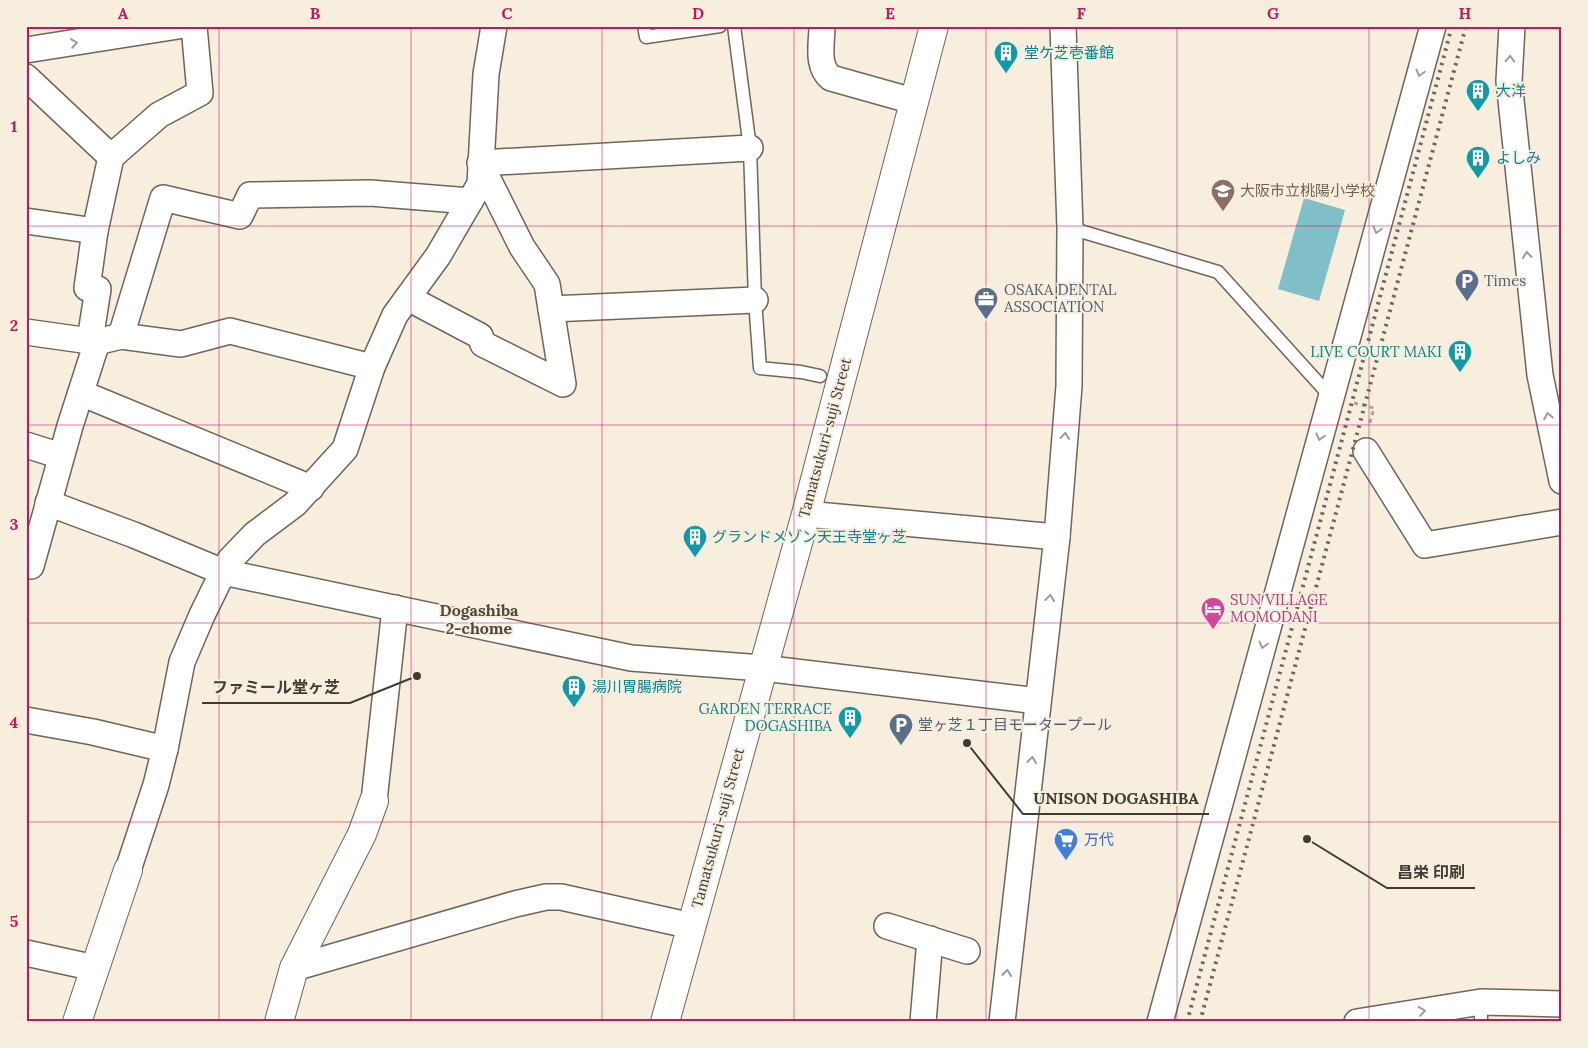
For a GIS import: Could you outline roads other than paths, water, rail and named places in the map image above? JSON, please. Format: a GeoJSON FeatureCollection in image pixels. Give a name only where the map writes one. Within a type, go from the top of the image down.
{"type":"FeatureCollection","features":[{"type":"Feature","properties":{"kind":"street"},"geometry":{"type":"LineString","coordinates":[[26,50],[178,26]]}},
{"type":"Feature","properties":{"kind":"street"},"geometry":{"type":"LineString","coordinates":[[103,340],[98,289],[88,288],[95,231],[111,157],[159,115],[200,93],[194,26]]}},
{"type":"Feature","properties":{"kind":"street"},"geometry":{"type":"LineString","coordinates":[[77,1022],[156,785],[182,662],[202,615],[230,560],[255,534],[295,504],[345,450],[372,367],[395,316],[438,256],[480,184],[486,74],[494,26]]}},
{"type":"Feature","properties":{"kind":"street"},"geometry":{"type":"LineString","coordinates":[[822,26],[821,63],[826,74],[831,78],[913,101]]}},
{"type":"Feature","properties":{"kind":"street","name":"Tamatsukuri-suji Street"},"geometry":{"type":"LineString","coordinates":[[665,1022],[806,514],[934,26]]}},
{"type":"Feature","properties":{"kind":"street"},"geometry":{"type":"LineString","coordinates":[[1002,1022],[1057,537],[1069,386],[1070,228],[1063,26]]}},
{"type":"Feature","properties":{"kind":"street"},"geometry":{"type":"LineString","coordinates":[[1160,1022],[1433,26]]}},
{"type":"Feature","properties":{"kind":"street"},"geometry":{"type":"LineString","coordinates":[[1512,26],[1509,82],[1540,375],[1562,481]]}},
{"type":"Feature","properties":{"kind":"street"},"geometry":{"type":"LineString","coordinates":[[26,77],[111,157]]}},
{"type":"Feature","properties":{"kind":"street"},"geometry":{"type":"LineString","coordinates":[[480,163],[750,148]]}},
{"type":"Feature","properties":{"kind":"street"},"geometry":{"type":"LineString","coordinates":[[408,298],[480,336],[483,344],[563,384],[547,284],[522,247],[480,163]]}},
{"type":"Feature","properties":{"kind":"street"},"geometry":{"type":"LineString","coordinates":[[26,566],[31,566],[81,393],[163,198],[240,216],[250,195],[370,193],[470,201]]}},
{"type":"Feature","properties":{"kind":"street"},"geometry":{"type":"LineString","coordinates":[[26,221],[95,231]]}},
{"type":"Feature","properties":{"kind":"street"},"geometry":{"type":"LineString","coordinates":[[551,308],[755,300]]}},
{"type":"Feature","properties":{"kind":"street"},"geometry":{"type":"LineString","coordinates":[[26,332],[103,340],[181,344],[230,331],[372,367]]}},
{"type":"Feature","properties":{"kind":"street"},"geometry":{"type":"LineString","coordinates":[[81,393],[310,488]]}},
{"type":"Feature","properties":{"kind":"street"},"geometry":{"type":"LineString","coordinates":[[26,445],[62,456]]}},
{"type":"Feature","properties":{"kind":"street"},"geometry":{"type":"LineString","coordinates":[[1366,451],[1425,545],[1562,522]]}},
{"type":"Feature","properties":{"kind":"street"},"geometry":{"type":"LineString","coordinates":[[48,503],[134,535],[224,572],[631,658],[762,668],[1038,701]]}},
{"type":"Feature","properties":{"kind":"street"},"geometry":{"type":"LineString","coordinates":[[806,514],[1057,537]]}},
{"type":"Feature","properties":{"kind":"street"},"geometry":{"type":"LineString","coordinates":[[279,1022],[294,968],[362,834],[374,801],[395,608]]}},
{"type":"Feature","properties":{"kind":"street"},"geometry":{"type":"LineString","coordinates":[[26,720],[93,732],[165,749]]}},
{"type":"Feature","properties":{"kind":"street"},"geometry":{"type":"LineString","coordinates":[[294,968],[515,904],[546,898],[561,898],[692,926]]}},
{"type":"Feature","properties":{"kind":"street"},"geometry":{"type":"LineString","coordinates":[[887,926],[966,951]]}},
{"type":"Feature","properties":{"kind":"street"},"geometry":{"type":"LineString","coordinates":[[923,1022],[930,939]]}},
{"type":"Feature","properties":{"kind":"street"},"geometry":{"type":"LineString","coordinates":[[26,953],[95,968]]}},
{"type":"Feature","properties":{"kind":"street"},"geometry":{"type":"LineString","coordinates":[[1357,1022],[1562,1004]]}},
{"type":"Feature","properties":{"kind":"lane"},"geometry":{"type":"LineString","coordinates":[[644,26],[646,37],[720,26]]}},
{"type":"Feature","properties":{"kind":"lane"},"geometry":{"type":"LineString","coordinates":[[734,26],[750,148],[755,300],[760,368],[820,376]]}},
{"type":"Feature","properties":{"kind":"lane"},"geometry":{"type":"LineString","coordinates":[[1070,228],[1218,272],[1331,397]]}},
{"type":"Feature","properties":{"kind":"water"},"geometry":{"type":"Polygon","coordinates":[[[1304,198],[1345,210],[1319,301],[1278,289],[1304,198]]]}},
{"type":"Feature","properties":{"kind":"railway"},"geometry":{"type":"LineString","coordinates":[[1187,1022],[1452,26]]}},
{"type":"Feature","properties":{"kind":"railway"},"geometry":{"type":"LineString","coordinates":[[1200,1022],[1466,26]]}},
{"type":"Feature","properties":{"kind":"place","name":"堂ケ芝壱番館"},"geometry":{"type":"Point","coordinates":[1006,74]}},
{"type":"Feature","properties":{"kind":"place","name":"大洋"},"geometry":{"type":"Point","coordinates":[1478,112]}},
{"type":"Feature","properties":{"kind":"place","name":"よしみ"},"geometry":{"type":"Point","coordinates":[1478,179]}},
{"type":"Feature","properties":{"kind":"place","name":"大阪市立桃陽小学校"},"geometry":{"type":"Point","coordinates":[1223,212]}},
{"type":"Feature","properties":{"kind":"place","name":"Times"},"geometry":{"type":"Point","coordinates":[1467,302]}},
{"type":"Feature","properties":{"kind":"place","name":"OSAKA DENTAL ASSOCIATION"},"geometry":{"type":"Point","coordinates":[986,320]}},
{"type":"Feature","properties":{"kind":"place","name":"LIVE COURT MAKI"},"geometry":{"type":"Point","coordinates":[1460,373]}},
{"type":"Feature","properties":{"kind":"place","name":"グランドメゾン天王寺堂ヶ芝"},"geometry":{"type":"Point","coordinates":[695,558]}},
{"type":"Feature","properties":{"kind":"place","name":"SUN VILLAGE MOMODANI"},"geometry":{"type":"Point","coordinates":[1213,630]}},
{"type":"Feature","properties":{"kind":"place","name":"ファミール堂ヶ芝"},"geometry":{"type":"Point","coordinates":[417,676]}},
{"type":"Feature","properties":{"kind":"place","name":"湯川胃腸病院"},"geometry":{"type":"Point","coordinates":[574,708]}},
{"type":"Feature","properties":{"kind":"place","name":"GARDEN TERRACE DOGASHIBA"},"geometry":{"type":"Point","coordinates":[850,739]}},
{"type":"Feature","properties":{"kind":"place","name":"UNISON DOGASHIBA"},"geometry":{"type":"Point","coordinates":[967,743]}},
{"type":"Feature","properties":{"kind":"place","name":"堂ヶ芝１丁目モータープール"},"geometry":{"type":"Point","coordinates":[901,746]}},
{"type":"Feature","properties":{"kind":"place","name":"昌栄 印刷"},"geometry":{"type":"Point","coordinates":[1307,839]}},
{"type":"Feature","properties":{"kind":"place","name":"万代"},"geometry":{"type":"Point","coordinates":[1066,861]}},
{"type":"Feature","properties":{"kind":"district","name":"Dogashiba 2-chome"},"geometry":{"type":"Point","coordinates":[479,619]}}]}
